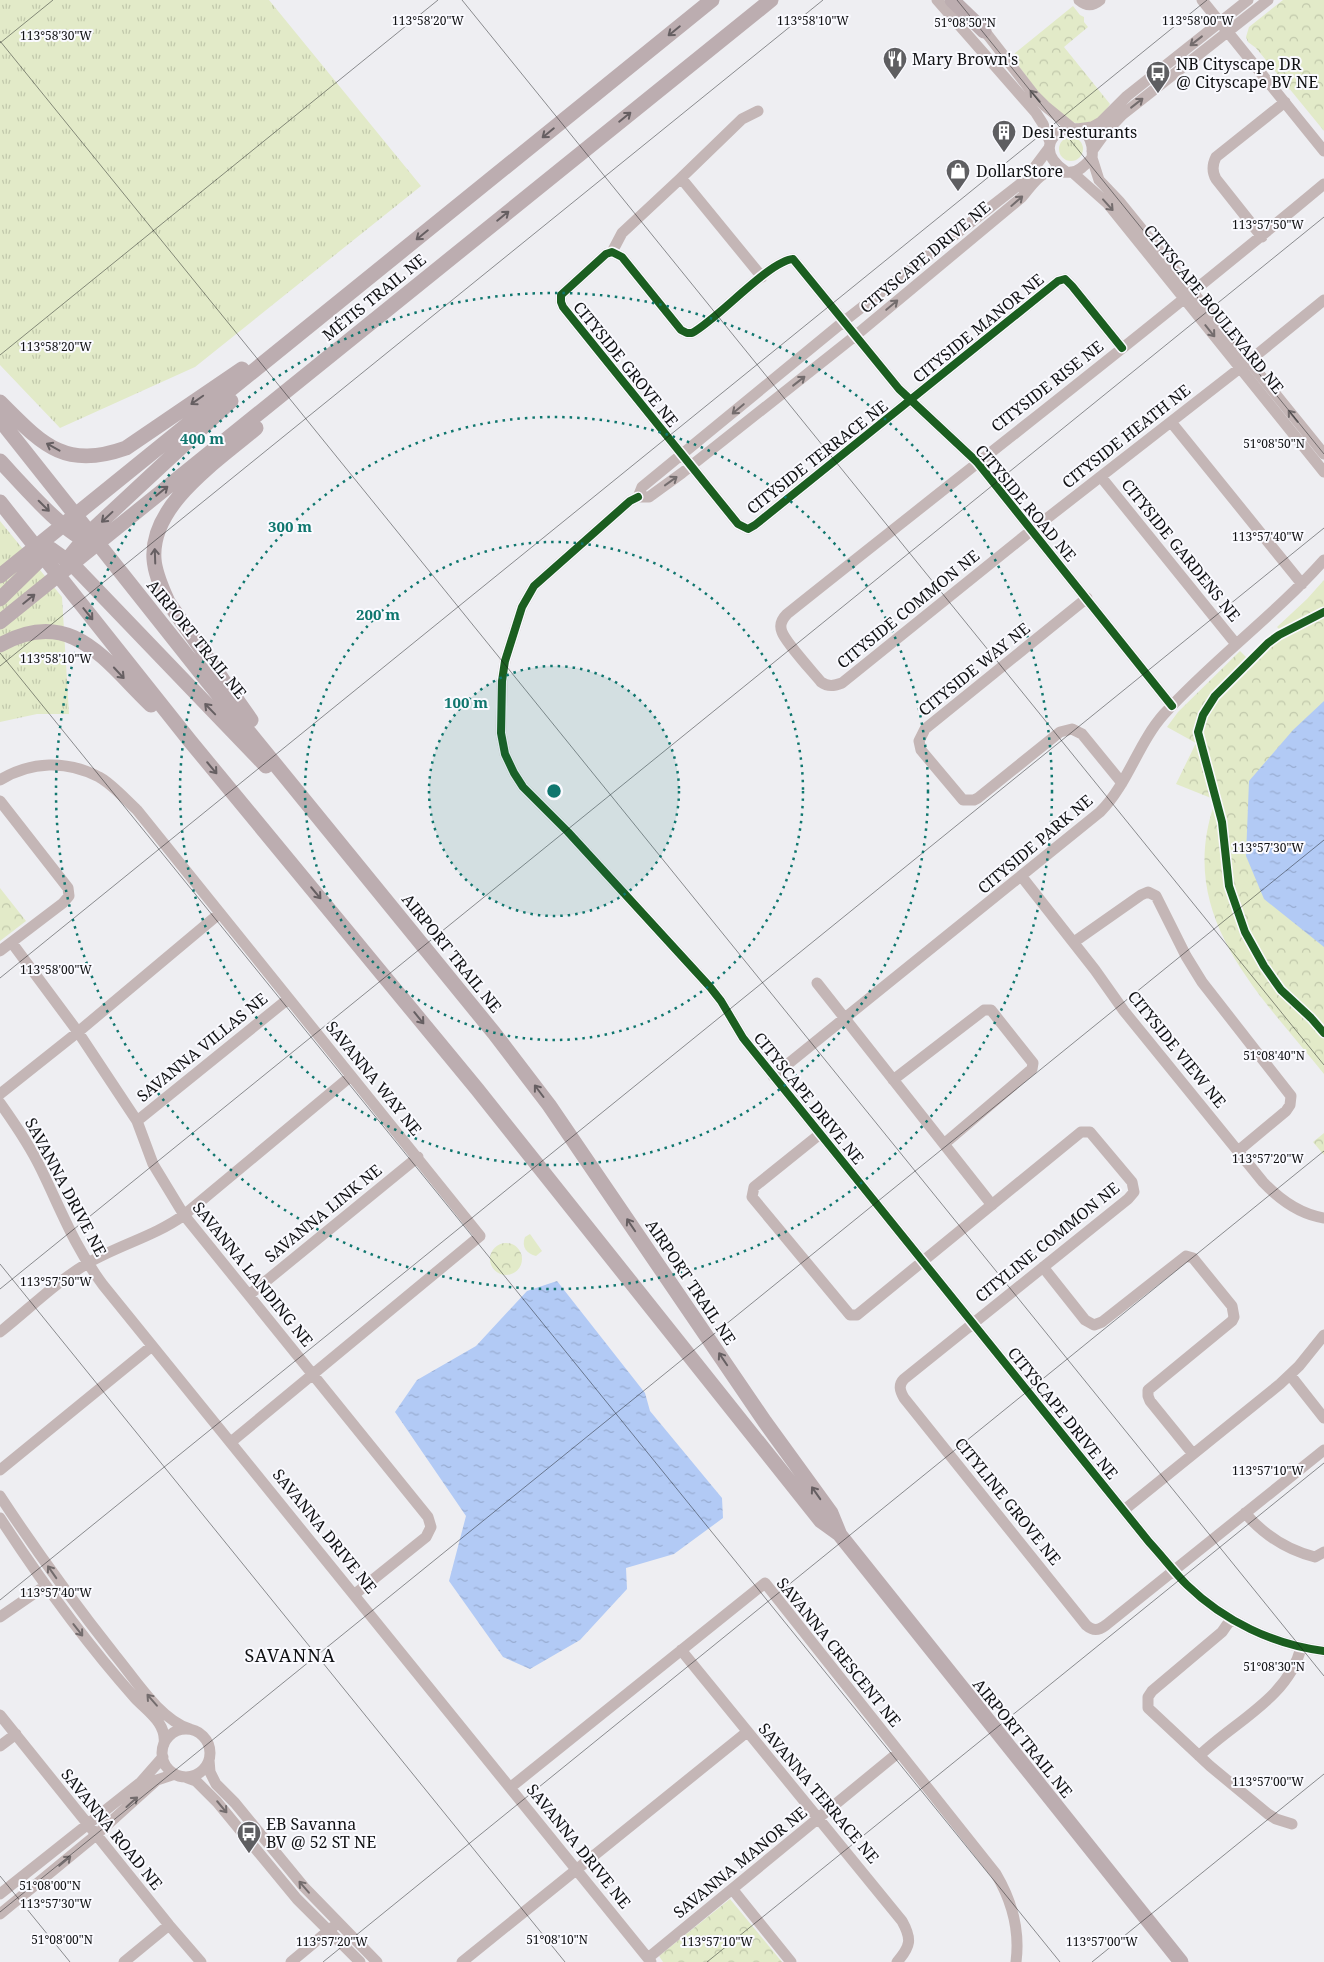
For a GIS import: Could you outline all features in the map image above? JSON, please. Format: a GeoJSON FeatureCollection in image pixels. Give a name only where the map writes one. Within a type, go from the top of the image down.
{"type":"FeatureCollection","features":[{"type":"Feature","properties":{"kind":"main road","name":"MÉTIS TRAIL NE"},"geometry":{"type":"LineString","coordinates":[[75,515],[712,0]]}},
{"type":"Feature","properties":{"kind":"main road"},"geometry":{"type":"LineString","coordinates":[[748,18],[761,0]]}},
{"type":"Feature","properties":{"kind":"main road","name":"MÉTIS TRAIL NE"},"geometry":{"type":"LineString","coordinates":[[0,622],[58,576],[90,539],[465,246],[771,0]]}},
{"type":"Feature","properties":{"kind":"main road"},"geometry":{"type":"LineString","coordinates":[[952,0],[984,31]]}},
{"type":"Feature","properties":{"kind":"main road"},"geometry":{"type":"LineString","coordinates":[[341,845],[168,602],[159,581],[154,559],[156,537],[163,517],[174,501],[188,487],[352,348],[465,246]]}},
{"type":"Feature","properties":{"kind":"main road"},"geometry":{"type":"LineString","coordinates":[[0,402],[24,427],[54,449],[81,457],[109,454],[126,448],[152,432],[352,292]]}},
{"type":"Feature","properties":{"kind":"main road"},"geometry":{"type":"LineString","coordinates":[[0,461],[65,527],[90,539],[294,338]]}},
{"type":"Feature","properties":{"kind":"main road","name":"AIRPORT TRAIL NE"},"geometry":{"type":"LineString","coordinates":[[0,420],[75,515],[90,539],[494,1033],[549,1105],[760,1414],[831,1514],[840,1535],[1179,1962]]}},
{"type":"Feature","properties":{"kind":"main road","name":"AIRPORT TRAIL NE"},"geometry":{"type":"LineString","coordinates":[[0,502],[44,550],[58,576],[190,741],[471,1082],[820,1521],[840,1535]]}},
{"type":"Feature","properties":{"kind":"main road"},"geometry":{"type":"LineString","coordinates":[[0,598],[75,515]]}},
{"type":"Feature","properties":{"kind":"main road"},"geometry":{"type":"LineString","coordinates":[[44,550],[70,562],[341,845]]}},
{"type":"Feature","properties":{"kind":"main road"},"geometry":{"type":"LineString","coordinates":[[0,576],[44,550]]}},
{"type":"Feature","properties":{"kind":"main road"},"geometry":{"type":"LineString","coordinates":[[0,645],[24,634],[46,630],[81,640],[105,658],[130,685],[190,741]]}},
{"type":"Feature","properties":{"kind":"street"},"geometry":{"type":"LineString","coordinates":[[937,0],[1036,113],[1044,124],[1054,162],[1069,172],[1083,167],[1122,115],[1268,0]]}},
{"type":"Feature","properties":{"kind":"street"},"geometry":{"type":"LineString","coordinates":[[960,0],[1035,96],[1045,106],[1089,137],[1092,155]]}},
{"type":"Feature","properties":{"kind":"street"},"geometry":{"type":"LineString","coordinates":[[1083,2],[1092,4],[1100,0]]}},
{"type":"Feature","properties":{"kind":"street"},"geometry":{"type":"LineString","coordinates":[[1202,0],[1324,151]]}},
{"type":"Feature","properties":{"kind":"street"},"geometry":{"type":"LineString","coordinates":[[1049,145],[1059,132],[1075,128],[1086,128],[1101,122],[1126,96],[1248,0]]}},
{"type":"Feature","properties":{"kind":"street"},"geometry":{"type":"LineString","coordinates":[[1262,236],[1216,179],[1213,173],[1213,162],[1216,157],[1285,102]]}},
{"type":"Feature","properties":{"kind":"street"},"geometry":{"type":"LineString","coordinates":[[681,178],[762,277],[696,331],[687,333],[681,330],[622,257],[612,252],[622,233],[742,119],[758,111]]}},
{"type":"Feature","properties":{"kind":"street","name":"CITYSCAPE DRIVE NE"},"geometry":{"type":"LineString","coordinates":[[638,497],[642,487],[843,322],[1020,184],[1028,176],[1049,145]]}},
{"type":"Feature","properties":{"kind":"street","name":"CITYSCAPE BOULEVARD NE"},"geometry":{"type":"LineString","coordinates":[[1092,155],[1099,180],[1114,195],[1324,472]]}},
{"type":"Feature","properties":{"kind":"street","name":"CITYSCAPE DRIVE NE"},"geometry":{"type":"LineString","coordinates":[[1069,172],[1055,170],[1045,173],[1022,197],[855,336],[649,497],[638,497],[630,501],[534,586],[522,607],[505,661],[502,681],[501,733],[505,754],[523,787],[568,832],[721,1001],[743,1038],[773,1076],[1174,1571],[1204,1600],[1231,1619],[1257,1632],[1300,1648],[1324,1651]]}},
{"type":"Feature","properties":{"kind":"street","name":"CITYSCAPE BOULEVARD NE"},"geometry":{"type":"LineString","coordinates":[[1069,172],[1108,204],[1189,296]]}},
{"type":"Feature","properties":{"kind":"street","name":"CITYSIDE RISE NE"},"geometry":{"type":"LineString","coordinates":[[976,462],[1189,296],[1324,184]]}},
{"type":"Feature","properties":{"kind":"street","name":"CITYSIDE GROVE NE"},"geometry":{"type":"LineString","coordinates":[[612,252],[606,254],[561,295],[561,302],[563,307],[682,456]]}},
{"type":"Feature","properties":{"kind":"street","name":"CITYSIDE ROAD NE"},"geometry":{"type":"LineString","coordinates":[[762,277],[781,262],[793,259],[899,390],[976,462],[1172,706]]}},
{"type":"Feature","properties":{"kind":"street","name":"CITYSIDE MANOR NE"},"geometry":{"type":"LineString","coordinates":[[911,400],[1058,281],[1065,279],[1122,348]]}},
{"type":"Feature","properties":{"kind":"street","name":"CITYSIDE HEATH NE"},"geometry":{"type":"LineString","coordinates":[[1032,530],[1324,300]]}},
{"type":"Feature","properties":{"kind":"street","name":"CITYSCAPE BOULEVARD NE"},"geometry":{"type":"LineString","coordinates":[[1244,364],[1324,454]]}},
{"type":"Feature","properties":{"kind":"street","name":"CITYSIDE TERRACE NE"},"geometry":{"type":"LineString","coordinates":[[682,456],[738,524],[748,529],[911,400]]}},
{"type":"Feature","properties":{"kind":"street"},"geometry":{"type":"LineString","coordinates":[[1171,422],[1302,584]]}},
{"type":"Feature","properties":{"kind":"street","name":"CITYSIDE COMMON NE"},"geometry":{"type":"LineString","coordinates":[[976,462],[783,618],[782,632],[816,675],[826,685],[842,683],[1032,530]]}},
{"type":"Feature","properties":{"kind":"street","name":"CITYSIDE GARDENS NE"},"geometry":{"type":"LineString","coordinates":[[1101,477],[1236,644]]}},
{"type":"Feature","properties":{"kind":"street","name":"CITYSIDE PARK NE"},"geometry":{"type":"LineString","coordinates":[[773,1076],[1022,877],[1100,812],[1111,801],[1151,731],[1172,706],[1302,584],[1324,560]]}},
{"type":"Feature","properties":{"kind":"street","name":"CITYSIDE WAY NE"},"geometry":{"type":"LineString","coordinates":[[1087,598],[925,729],[919,741],[921,750],[958,797],[963,800],[968,801],[978,798],[1060,732],[1072,729],[1082,734],[1122,783]]}},
{"type":"Feature","properties":{"kind":"street","name":"SAVANNA WAY NE"},"geometry":{"type":"LineString","coordinates":[[0,780],[8,775],[36,765],[67,766],[100,777],[137,810],[480,1236],[231,1442]]}},
{"type":"Feature","properties":{"kind":"street"},"geometry":{"type":"LineString","coordinates":[[0,801],[68,888],[69,896],[63,903],[0,951]]}},
{"type":"Feature","properties":{"kind":"street","name":"CITYSIDE VIEW NE"},"geometry":{"type":"LineString","coordinates":[[1022,877],[1074,942],[1128,1016],[1263,1182],[1281,1200],[1306,1213],[1324,1218]]}},
{"type":"Feature","properties":{"kind":"street"},"geometry":{"type":"LineString","coordinates":[[1074,942],[1141,895],[1148,892],[1156,896],[1186,956],[1202,982],[1291,1096],[1290,1105],[1286,1111],[1238,1151]]}},
{"type":"Feature","properties":{"kind":"street"},"geometry":{"type":"LineString","coordinates":[[0,1094],[220,914]]}},
{"type":"Feature","properties":{"kind":"street","name":"SAVANNA LANDING NE"},"geometry":{"type":"LineString","coordinates":[[12,943],[78,1032],[137,1121],[153,1164],[184,1215],[428,1517],[431,1527],[426,1537],[355,1594]]}},
{"type":"Feature","properties":{"kind":"street"},"geometry":{"type":"LineString","coordinates":[[817,983],[992,1205],[857,1316],[850,1314],[752,1197],[754,1187],[820,1134]]}},
{"type":"Feature","properties":{"kind":"street","name":"SAVANNA VILLAS NE"},"geometry":{"type":"LineString","coordinates":[[137,1121],[288,999]]}},
{"type":"Feature","properties":{"kind":"street"},"geometry":{"type":"LineString","coordinates":[[893,1080],[984,1010],[991,1010],[1033,1063],[1032,1069],[944,1144]]}},
{"type":"Feature","properties":{"kind":"street"},"geometry":{"type":"LineString","coordinates":[[0,1332],[70,1275],[87,1264],[122,1246],[155,1233],[184,1215],[351,1076]]}},
{"type":"Feature","properties":{"kind":"street","name":"SAVANNA DRIVE NE"},"geometry":{"type":"LineString","coordinates":[[0,1103],[23,1136],[41,1168],[64,1222],[87,1264],[649,1960]]}},
{"type":"Feature","properties":{"kind":"street","name":"CITYLINE COMMON NE"},"geometry":{"type":"LineString","coordinates":[[973,1324],[1134,1192],[1132,1182],[1090,1132],[1081,1132],[992,1205]]}},
{"type":"Feature","properties":{"kind":"street","name":"SAVANNA LINK NE"},"geometry":{"type":"LineString","coordinates":[[249,1295],[418,1157]]}},
{"type":"Feature","properties":{"kind":"street"},"geometry":{"type":"LineString","coordinates":[[1043,1267],[1085,1320],[1094,1325],[1102,1322],[1186,1256],[1194,1258],[1232,1306],[1234,1316],[1232,1321],[1148,1390],[1148,1396],[1193,1454]]}},
{"type":"Feature","properties":{"kind":"street","name":"CITYLINE GROVE NE"},"geometry":{"type":"LineString","coordinates":[[973,1324],[904,1379],[901,1382],[901,1393],[1086,1625],[1095,1630],[1104,1627],[1174,1571]]}},
{"type":"Feature","properties":{"kind":"street"},"geometry":{"type":"LineString","coordinates":[[1124,1510],[1290,1376],[1324,1335]]}},
{"type":"Feature","properties":{"kind":"street"},"geometry":{"type":"LineString","coordinates":[[0,1470],[152,1346]]}},
{"type":"Feature","properties":{"kind":"street"},"geometry":{"type":"LineString","coordinates":[[1290,1376],[1324,1418]]}},
{"type":"Feature","properties":{"kind":"street"},"geometry":{"type":"LineString","coordinates":[[1174,1571],[1324,1450]]}},
{"type":"Feature","properties":{"kind":"street"},"geometry":{"type":"LineString","coordinates":[[0,1496],[71,1599],[140,1686],[168,1718],[180,1726],[198,1732],[208,1744],[210,1772],[216,1784],[235,1803],[304,1887],[377,1962]]}},
{"type":"Feature","properties":{"kind":"street"},"geometry":{"type":"LineString","coordinates":[[1245,1513],[1256,1526],[1283,1545],[1315,1557],[1324,1552]]}},
{"type":"Feature","properties":{"kind":"street"},"geometry":{"type":"LineString","coordinates":[[0,1518],[45,1586],[116,1676],[154,1716],[162,1728],[165,1737],[163,1757],[167,1767],[180,1776],[196,1781],[217,1802],[297,1899],[360,1962]]}},
{"type":"Feature","properties":{"kind":"street","name":"SAVANNA CRESCENT NE"},"geometry":{"type":"LineString","coordinates":[[511,1787],[765,1583],[988,1863],[1002,1885],[1015,1921],[1018,1951],[1016,1962]]}},
{"type":"Feature","properties":{"kind":"street"},"geometry":{"type":"LineString","coordinates":[[0,1617],[45,1586]]}},
{"type":"Feature","properties":{"kind":"street"},"geometry":{"type":"LineString","coordinates":[[1231,1619],[1222,1632],[1152,1691],[1148,1697],[1148,1708],[1200,1756],[1268,1814],[1276,1819],[1292,1824]]}},
{"type":"Feature","properties":{"kind":"street"},"geometry":{"type":"LineString","coordinates":[[1200,1756],[1279,1689],[1293,1670],[1300,1648]]}},
{"type":"Feature","properties":{"kind":"street","name":"SAVANNA TERRACE NE"},"geometry":{"type":"LineString","coordinates":[[682,1650],[902,1921],[910,1938],[909,1943],[897,1962]]}},
{"type":"Feature","properties":{"kind":"street","name":"SAVANNA ROAD NE"},"geometry":{"type":"LineString","coordinates":[[0,1715],[169,1926],[201,1962]]}},
{"type":"Feature","properties":{"kind":"street"},"geometry":{"type":"LineString","coordinates":[[164,1744],[172,1734],[190,1729]]}},
{"type":"Feature","properties":{"kind":"street"},"geometry":{"type":"LineString","coordinates":[[462,1962],[747,1732]]}},
{"type":"Feature","properties":{"kind":"street"},"geometry":{"type":"LineString","coordinates":[[0,1746],[16,1734]]}},
{"type":"Feature","properties":{"kind":"street","name":"SAVANNA MANOR NE"},"geometry":{"type":"LineString","coordinates":[[649,1960],[899,1752]]}},
{"type":"Feature","properties":{"kind":"street"},"geometry":{"type":"LineString","coordinates":[[0,1894],[141,1782],[163,1757]]}},
{"type":"Feature","properties":{"kind":"street"},"geometry":{"type":"LineString","coordinates":[[0,1914],[96,1835],[157,1780],[197,1774],[206,1766],[209,1760]]}},
{"type":"Feature","properties":{"kind":"street"},"geometry":{"type":"LineString","coordinates":[[733,1890],[792,1962]]}},
{"type":"Feature","properties":{"kind":"street"},"geometry":{"type":"LineString","coordinates":[[291,1962],[338,1922]]}},
{"type":"Feature","properties":{"kind":"street"},"geometry":{"type":"LineString","coordinates":[[124,1962],[169,1926]]}},
{"type":"Feature","properties":{"kind":"green space"},"geometry":{"type":"Polygon","coordinates":[[[0,0],[269,0],[421,186],[195,367],[60,428],[0,365],[0,0]]]}},
{"type":"Feature","properties":{"kind":"green space"},"geometry":{"type":"Polygon","coordinates":[[[1283,0],[1324,0],[1324,131],[1256,48],[1248,42],[1246,37],[1249,27],[1283,0]]]}},
{"type":"Feature","properties":{"kind":"green space"},"geometry":{"type":"Polygon","coordinates":[[[1073,6],[1084,17],[1084,22],[1088,27],[1064,47],[1110,104],[1097,119],[1084,124],[1070,121],[1057,112],[1032,85],[1013,58],[1015,53],[1073,6]]]}},
{"type":"Feature","properties":{"kind":"green space"},"geometry":{"type":"Polygon","coordinates":[[[1071,137],[1080,140],[1083,149],[1080,158],[1071,161],[1062,158],[1059,149],[1062,140],[1071,137]]]}},
{"type":"Feature","properties":{"kind":"green space"},"geometry":{"type":"Polygon","coordinates":[[[0,521],[62,597],[69,714],[37,714],[0,722],[0,521]]]}},
{"type":"Feature","properties":{"kind":"green space"},"geometry":{"type":"Polygon","coordinates":[[[1324,580],[1324,1074],[1251,983],[1231,952],[1215,918],[1206,883],[1205,845],[1214,805],[1211,798],[1176,784],[1196,743],[1167,727],[1178,712],[1240,651],[1248,659],[1279,629],[1277,627],[1324,580]]]}},
{"type":"Feature","properties":{"kind":"green space"},"geometry":{"type":"Polygon","coordinates":[[[0,888],[26,921],[0,941],[0,888]]]}},
{"type":"Feature","properties":{"kind":"green space"},"geometry":{"type":"Polygon","coordinates":[[[1324,1133],[1324,1155],[1313,1142],[1324,1133]]]}},
{"type":"Feature","properties":{"kind":"green space"},"geometry":{"type":"Polygon","coordinates":[[[530,1234],[542,1251],[536,1256],[530,1254],[524,1247],[525,1237],[530,1234]]]}},
{"type":"Feature","properties":{"kind":"green space"},"geometry":{"type":"Polygon","coordinates":[[[506,1243],[512,1244],[517,1248],[521,1253],[521,1265],[517,1270],[512,1274],[506,1275],[500,1274],[495,1270],[491,1265],[490,1259],[491,1253],[495,1248],[500,1244],[506,1243]]]}},
{"type":"Feature","properties":{"kind":"green space"},"geometry":{"type":"Polygon","coordinates":[[[730,1899],[782,1962],[663,1962],[659,1956],[730,1899]]]}},
{"type":"Feature","properties":{"kind":"water"},"geometry":{"type":"Polygon","coordinates":[[[1324,701],[1324,947],[1264,899],[1246,856],[1249,781],[1293,730],[1324,701]]]}},
{"type":"Feature","properties":{"kind":"water"},"geometry":{"type":"Polygon","coordinates":[[[557,1281],[645,1393],[650,1411],[722,1498],[723,1518],[674,1554],[626,1568],[627,1589],[580,1640],[530,1669],[503,1657],[449,1581],[466,1516],[395,1412],[417,1380],[476,1346],[527,1291],[557,1281]]]}},
{"type":"Feature","properties":{"kind":"cycle path"},"geometry":{"type":"LineString","coordinates":[[1122,348],[1072,286],[1065,279],[1058,281],[755,525],[748,529],[738,524],[563,307],[561,295],[606,254],[612,252],[622,257],[681,330],[692,333],[771,269],[793,259],[899,389],[977,462],[1172,706]]}},
{"type":"Feature","properties":{"kind":"cycle path"},"geometry":{"type":"LineString","coordinates":[[638,497],[630,501],[534,586],[522,607],[505,661],[502,681],[501,733],[505,754],[514,773],[523,787],[568,832],[710,987],[721,1001],[743,1038],[1149,1542],[1182,1580],[1201,1598],[1233,1620],[1268,1637],[1305,1648],[1324,1651]]}},
{"type":"Feature","properties":{"kind":"cycle path"},"geometry":{"type":"LineString","coordinates":[[1324,612],[1279,635],[1268,643],[1215,696],[1203,715],[1198,732],[1222,822],[1229,886],[1245,932],[1264,966],[1281,990],[1324,1033]]}},
{"type":"Feature","properties":{"kind":"place","name":"Mary Brown's"},"geometry":{"type":"Point","coordinates":[895,80]}},
{"type":"Feature","properties":{"kind":"place","name":"NB Cityscape DR @ Cityscape BV NE"},"geometry":{"type":"Point","coordinates":[1158,94]}},
{"type":"Feature","properties":{"kind":"place","name":"Desi resturants"},"geometry":{"type":"Point","coordinates":[1004,153]}},
{"type":"Feature","properties":{"kind":"place","name":"DollarStore"},"geometry":{"type":"Point","coordinates":[958,192]}},
{"type":"Feature","properties":{"kind":"place","name":"EB Savanna BV @ 52 ST NE"},"geometry":{"type":"Point","coordinates":[249,1854]}},
{"type":"Feature","properties":{"kind":"district","name":"SAVANNA"},"geometry":{"type":"Point","coordinates":[290,1655]}}]}
